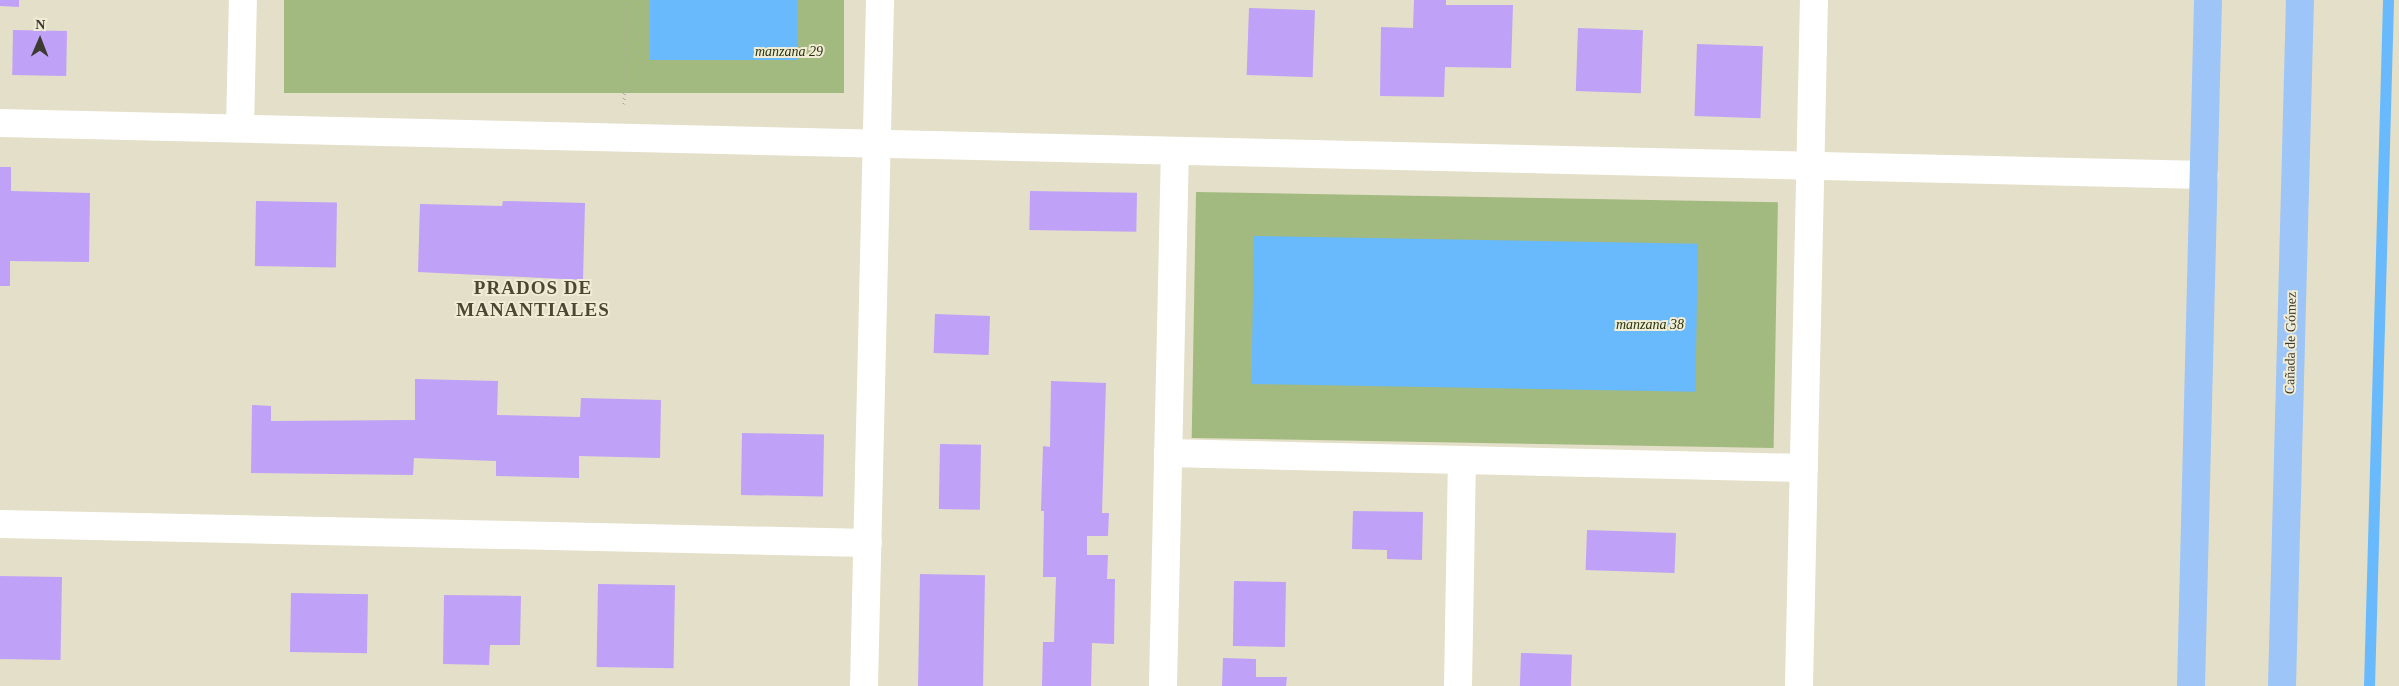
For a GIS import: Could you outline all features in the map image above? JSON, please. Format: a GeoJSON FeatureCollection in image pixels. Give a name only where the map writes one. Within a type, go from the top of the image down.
{"type":"FeatureCollection","features":[{"type":"Feature","properties":{"kind":"main road"},"geometry":{"type":"LineString","coordinates":[[2191,686],[2208,0]]}},
{"type":"Feature","properties":{"kind":"main road","name":"Cañada de Gómez"},"geometry":{"type":"LineString","coordinates":[[2282,686],[2300,0]]}},
{"type":"Feature","properties":{"kind":"street"},"geometry":{"type":"LineString","coordinates":[[240,128],[243,0]]}},
{"type":"Feature","properties":{"kind":"street"},"geometry":{"type":"LineString","coordinates":[[864,686],[880,0]]}},
{"type":"Feature","properties":{"kind":"street"},"geometry":{"type":"LineString","coordinates":[[1798,686],[1814,0]]}},
{"type":"Feature","properties":{"kind":"street"},"geometry":{"type":"LineString","coordinates":[[0,122],[2204,175]]}},
{"type":"Feature","properties":{"kind":"street"},"geometry":{"type":"LineString","coordinates":[[1163,686],[1175,151]]}},
{"type":"Feature","properties":{"kind":"street"},"geometry":{"type":"LineString","coordinates":[[1168,453],[1804,468]]}},
{"type":"Feature","properties":{"kind":"street"},"geometry":{"type":"LineString","coordinates":[[1458,686],[1462,460]]}},
{"type":"Feature","properties":{"kind":"street"},"geometry":{"type":"LineString","coordinates":[[0,524],[868,543]]}},
{"type":"Feature","properties":{"kind":"path"},"geometry":{"type":"LineString","coordinates":[[623,138],[626,0]]}},
{"type":"Feature","properties":{"kind":"green space","name":"manzana 29"},"geometry":{"type":"Polygon","coordinates":[[[284,0],[844,0],[844,93],[284,93],[284,0]]]}},
{"type":"Feature","properties":{"kind":"green space","name":"manzana 38"},"geometry":{"type":"Polygon","coordinates":[[[1196,192],[1778,202],[1774,448],[1192,438],[1196,192]]]}},
{"type":"Feature","properties":{"kind":"water"},"geometry":{"type":"Polygon","coordinates":[[[650,0],[798,0],[798,60],[650,60],[650,0]]]}},
{"type":"Feature","properties":{"kind":"water"},"geometry":{"type":"Polygon","coordinates":[[[1254,236],[1698,244],[1695,392],[1251,384],[1254,236]]]}},
{"type":"Feature","properties":{"kind":"building"},"geometry":{"type":"Polygon","coordinates":[[[0,0],[19,0],[19,7],[0,6],[0,0]]]}},
{"type":"Feature","properties":{"kind":"building"},"geometry":{"type":"Polygon","coordinates":[[[1414,0],[1446,0],[1446,5],[1513,5],[1511,68],[1445,67],[1444,97],[1380,96],[1381,27],[1413,28],[1414,0]]]}},
{"type":"Feature","properties":{"kind":"building"},"geometry":{"type":"Polygon","coordinates":[[[1249,8],[1315,10],[1313,77],[1247,75],[1249,8]]]}},
{"type":"Feature","properties":{"kind":"building"},"geometry":{"type":"Polygon","coordinates":[[[1578,28],[1643,30],[1641,93],[1576,91],[1578,28]]]}},
{"type":"Feature","properties":{"kind":"building"},"geometry":{"type":"Polygon","coordinates":[[[13,30],[67,31],[66,76],[12,75],[13,30]]]}},
{"type":"Feature","properties":{"kind":"building"},"geometry":{"type":"Polygon","coordinates":[[[1697,44],[1763,46],[1760,118],[1694,116],[1697,44]]]}},
{"type":"Feature","properties":{"kind":"building"},"geometry":{"type":"Polygon","coordinates":[[[0,167],[11,167],[11,191],[90,193],[89,262],[10,261],[10,286],[0,286],[0,167]]]}},
{"type":"Feature","properties":{"kind":"building"},"geometry":{"type":"Polygon","coordinates":[[[1030,191],[1137,193],[1136,232],[1029,230],[1030,191]]]}},
{"type":"Feature","properties":{"kind":"building"},"geometry":{"type":"Polygon","coordinates":[[[256,201],[337,202],[336,267],[255,266],[256,201]]]}},
{"type":"Feature","properties":{"kind":"building"},"geometry":{"type":"Polygon","coordinates":[[[503,201],[585,203],[583,280],[418,272],[420,204],[502,206],[503,201]]]}},
{"type":"Feature","properties":{"kind":"building"},"geometry":{"type":"Polygon","coordinates":[[[935,314],[990,316],[989,355],[934,353],[935,314]]]}},
{"type":"Feature","properties":{"kind":"building"},"geometry":{"type":"Polygon","coordinates":[[[415,379],[498,381],[497,415],[580,417],[581,398],[661,400],[660,458],[579,456],[579,478],[496,476],[496,461],[414,458],[413,475],[251,473],[252,405],[271,406],[271,421],[415,420],[415,379]]]}},
{"type":"Feature","properties":{"kind":"building"},"geometry":{"type":"Polygon","coordinates":[[[1051,381],[1106,383],[1102,513],[1109,513],[1108,536],[1087,536],[1087,555],[1108,555],[1107,579],[1115,579],[1114,644],[1092,643],[1091,686],[1042,686],[1043,642],[1054,642],[1056,577],[1043,577],[1044,511],[1041,511],[1043,446],[1050,447],[1051,381]]]}},
{"type":"Feature","properties":{"kind":"building"},"geometry":{"type":"Polygon","coordinates":[[[742,433],[824,434],[823,496],[741,495],[742,433]]]}},
{"type":"Feature","properties":{"kind":"building"},"geometry":{"type":"Polygon","coordinates":[[[940,444],[981,445],[980,510],[939,509],[940,444]]]}},
{"type":"Feature","properties":{"kind":"building"},"geometry":{"type":"Polygon","coordinates":[[[1353,511],[1423,512],[1422,560],[1387,559],[1387,550],[1352,549],[1353,511]]]}},
{"type":"Feature","properties":{"kind":"building"},"geometry":{"type":"Polygon","coordinates":[[[1587,530],[1676,533],[1675,573],[1586,570],[1587,530]]]}},
{"type":"Feature","properties":{"kind":"building"},"geometry":{"type":"Polygon","coordinates":[[[920,574],[985,575],[983,686],[918,686],[920,574]]]}},
{"type":"Feature","properties":{"kind":"building"},"geometry":{"type":"Polygon","coordinates":[[[0,576],[62,577],[61,660],[0,659],[0,576]]]}},
{"type":"Feature","properties":{"kind":"building"},"geometry":{"type":"Polygon","coordinates":[[[1234,581],[1286,582],[1285,647],[1233,646],[1234,581]]]}},
{"type":"Feature","properties":{"kind":"building"},"geometry":{"type":"Polygon","coordinates":[[[598,584],[675,585],[674,668],[597,667],[598,584]]]}},
{"type":"Feature","properties":{"kind":"building"},"geometry":{"type":"Polygon","coordinates":[[[291,593],[368,594],[367,653],[290,652],[291,593]]]}},
{"type":"Feature","properties":{"kind":"building"},"geometry":{"type":"Polygon","coordinates":[[[444,595],[521,596],[520,645],[490,645],[489,665],[443,664],[444,595]]]}},
{"type":"Feature","properties":{"kind":"building"},"geometry":{"type":"Polygon","coordinates":[[[1521,653],[1572,655],[1571,686],[1520,686],[1521,653]]]}},
{"type":"Feature","properties":{"kind":"building"},"geometry":{"type":"Polygon","coordinates":[[[1223,658],[1256,659],[1256,677],[1287,677],[1286,686],[1222,686],[1223,658]]]}},
{"type":"Feature","properties":{"kind":"waterway"},"geometry":{"type":"LineString","coordinates":[[2369,686],[2388,0]]}},
{"type":"Feature","properties":{"kind":"district","name":"PRADOS DE MANANTIALES"},"geometry":{"type":"Point","coordinates":[533,299]}}]}
